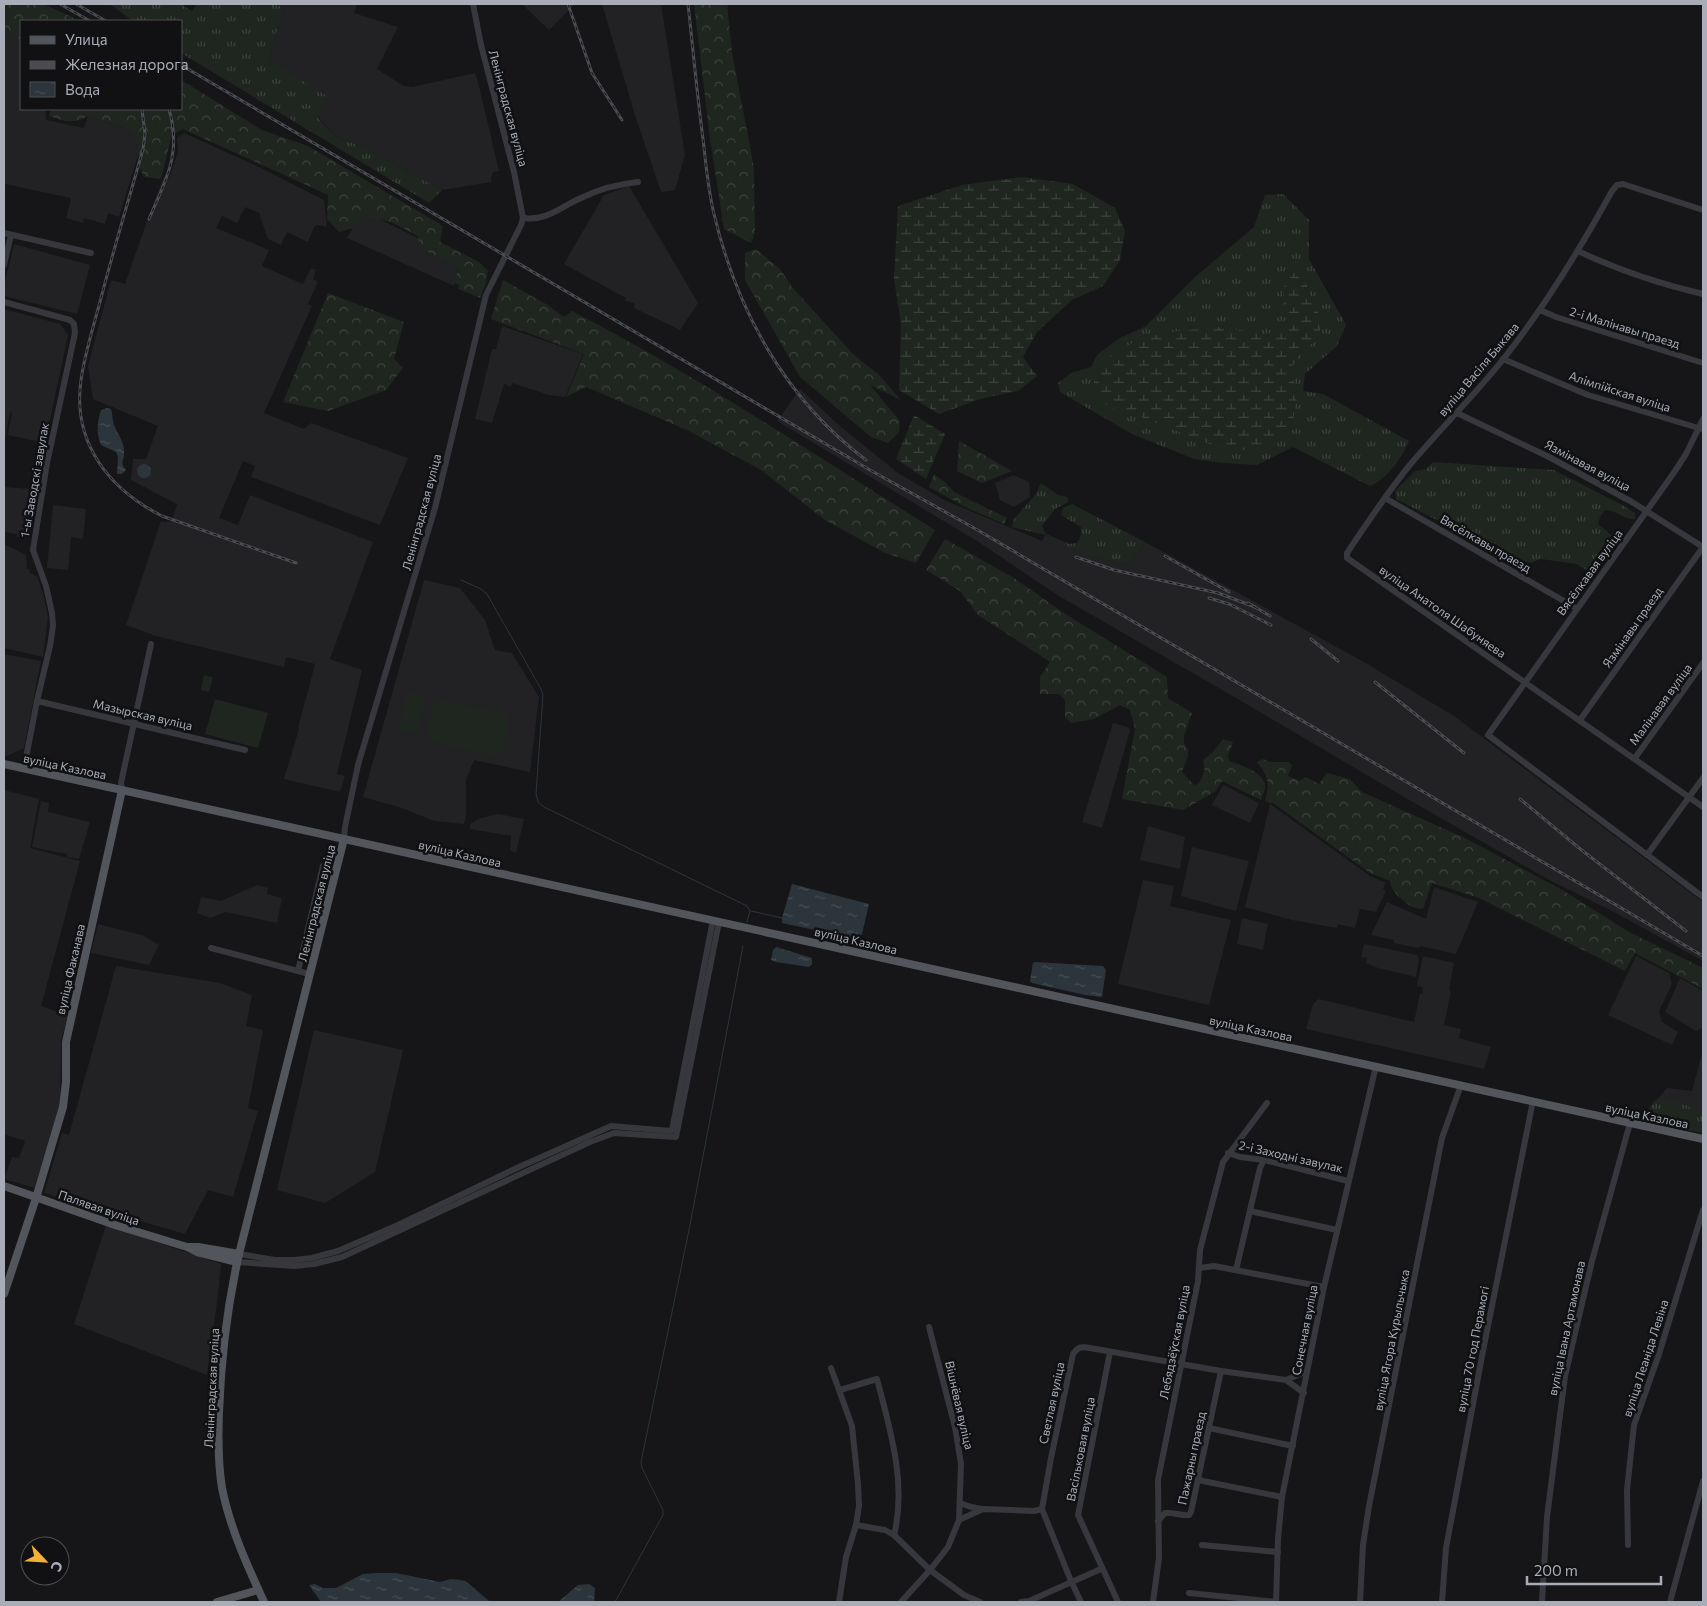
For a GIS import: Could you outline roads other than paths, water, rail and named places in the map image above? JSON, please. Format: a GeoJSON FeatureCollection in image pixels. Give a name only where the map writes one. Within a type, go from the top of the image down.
{"type":"FeatureCollection","features":[{"type":"Feature","properties":{"kind":"main road","name":"вуліца Казлова"},"geometry":{"type":"LineString","coordinates":[[4,764],[1703,1139]]}},
{"type":"Feature","properties":{"kind":"main road","name":"вуліца Факанава"},"geometry":{"type":"LineString","coordinates":[[4,1294],[64,1106],[66,1042],[122,790]]}},
{"type":"Feature","properties":{"kind":"main road","name":"Ленінградская вуліца"},"geometry":{"type":"LineString","coordinates":[[264,1602],[236,1540],[222,1487],[219,1452],[222,1355],[227,1314],[238,1258],[344,838]]}},
{"type":"Feature","properties":{"kind":"main road","name":"Палявая вуліца"},"geometry":{"type":"LineString","coordinates":[[4,1186],[187,1247],[198,1247],[238,1258]]}},
{"type":"Feature","properties":{"kind":"main road"},"geometry":{"type":"LineString","coordinates":[[217,1602],[258,1590]]}},
{"type":"Feature","properties":{"kind":"street","name":"Ленінградская вуліца"},"geometry":{"type":"LineString","coordinates":[[344,838],[358,764],[434,508],[486,295],[523,218],[514,172],[481,45],[473,4]]}},
{"type":"Feature","properties":{"kind":"street"},"geometry":{"type":"LineString","coordinates":[[523,218],[534,219],[548,215],[582,197],[608,188],[638,182]]}},
{"type":"Feature","properties":{"kind":"street","name":"вуліца Васіля Быкава"},"geometry":{"type":"LineString","coordinates":[[1347,558],[1348,552],[1409,466],[1503,359],[1540,310],[1617,185],[1623,184],[1703,210]]}},
{"type":"Feature","properties":{"kind":"street"},"geometry":{"type":"LineString","coordinates":[[4,265],[7,234],[91,253]]}},
{"type":"Feature","properties":{"kind":"street"},"geometry":{"type":"LineString","coordinates":[[1578,251],[1609,266],[1703,294]]}},
{"type":"Feature","properties":{"kind":"street","name":"1-ы Заводскі завулак"},"geometry":{"type":"LineString","coordinates":[[4,302],[70,320],[74,324],[75,333],[47,463],[33,550],[46,586],[53,626],[24,768]]}},
{"type":"Feature","properties":{"kind":"street","name":"2-і Малінавы праезд"},"geometry":{"type":"LineString","coordinates":[[1540,310],[1556,318],[1703,363]]}},
{"type":"Feature","properties":{"kind":"street","name":"Алімпійская вуліца"},"geometry":{"type":"LineString","coordinates":[[1503,359],[1588,394],[1701,428]]}},
{"type":"Feature","properties":{"kind":"street","name":"Язмінавая вуліца"},"geometry":{"type":"LineString","coordinates":[[1457,413],[1549,457],[1647,510],[1703,547]]}},
{"type":"Feature","properties":{"kind":"street","name":"Вясёлкавая вуліца"},"geometry":{"type":"LineString","coordinates":[[1647,855],[1488,735],[1686,454],[1701,428],[1703,419]]}},
{"type":"Feature","properties":{"kind":"street","name":"Вясёлкавы праезд"},"geometry":{"type":"LineString","coordinates":[[1385,498],[1576,608]]}},
{"type":"Feature","properties":{"kind":"street","name":"Язмінавы праезд"},"geometry":{"type":"LineString","coordinates":[[1580,720],[1703,547]]}},
{"type":"Feature","properties":{"kind":"street","name":"вуліца Анатоля Шабуняева"},"geometry":{"type":"LineString","coordinates":[[1347,558],[1703,807]]}},
{"type":"Feature","properties":{"kind":"street","name":"вуліца Факанава"},"geometry":{"type":"LineString","coordinates":[[122,790],[121,783],[151,644]]}},
{"type":"Feature","properties":{"kind":"street","name":"Малінавая вуліца"},"geometry":{"type":"LineString","coordinates":[[1635,758],[1703,662]]}},
{"type":"Feature","properties":{"kind":"street","name":"Мазырская вуліца"},"geometry":{"type":"LineString","coordinates":[[37,701],[245,750]]}},
{"type":"Feature","properties":{"kind":"street"},"geometry":{"type":"LineString","coordinates":[[1703,778],[1647,855],[1703,897]]}},
{"type":"Feature","properties":{"kind":"street"},"geometry":{"type":"LineString","coordinates":[[298,971],[323,866]]}},
{"type":"Feature","properties":{"kind":"street"},"geometry":{"type":"LineString","coordinates":[[238,1258],[294,1260],[312,1258],[338,1250],[382,1232],[611,1126],[671,1131],[716,921]]}},
{"type":"Feature","properties":{"kind":"street"},"geometry":{"type":"LineString","coordinates":[[211,948],[309,974]]}},
{"type":"Feature","properties":{"kind":"street","name":"Сонечная вуліца"},"geometry":{"type":"LineString","coordinates":[[1276,1602],[1282,1497],[1324,1287],[1376,1066]]}},
{"type":"Feature","properties":{"kind":"street","name":"вуліца Ягора Курыльчыка"},"geometry":{"type":"LineString","coordinates":[[1360,1602],[1363,1545],[1374,1482],[1442,1138],[1461,1085]]}},
{"type":"Feature","properties":{"kind":"street","name":"вуліца 70 год Перамогі"},"geometry":{"type":"LineString","coordinates":[[1442,1602],[1446,1548],[1533,1101]]}},
{"type":"Feature","properties":{"kind":"street","name":"Лебядзёўская вуліца"},"geometry":{"type":"LineString","coordinates":[[1153,1602],[1159,1558],[1158,1480],[1199,1268],[1200,1250],[1222,1162],[1267,1103]]}},
{"type":"Feature","properties":{"kind":"street","name":"вуліца Івана Артамонава"},"geometry":{"type":"LineString","coordinates":[[1542,1602],[1546,1517],[1565,1376],[1592,1261],[1630,1123]]}},
{"type":"Feature","properties":{"kind":"street","name":"2-і Заходні завулак"},"geometry":{"type":"LineString","coordinates":[[1228,1153],[1348,1181]]}},
{"type":"Feature","properties":{"kind":"street"},"geometry":{"type":"LineString","coordinates":[[1236,1270],[1260,1168],[1264,1160]]}},
{"type":"Feature","properties":{"kind":"street","name":"вуліца Леаніда Левіна"},"geometry":{"type":"LineString","coordinates":[[1628,1545],[1627,1490],[1634,1425],[1659,1354],[1703,1210]]}},
{"type":"Feature","properties":{"kind":"street"},"geometry":{"type":"LineString","coordinates":[[1250,1211],[1337,1230]]}},
{"type":"Feature","properties":{"kind":"street"},"geometry":{"type":"LineString","coordinates":[[1199,1268],[1214,1266],[1324,1287]]}},
{"type":"Feature","properties":{"kind":"street","name":"Вішнёвая вуліца"},"geometry":{"type":"LineString","coordinates":[[902,1602],[948,1546],[959,1520],[962,1464],[955,1427],[929,1327]]}},
{"type":"Feature","properties":{"kind":"street","name":"Светлая вуліца"},"geometry":{"type":"LineString","coordinates":[[1042,1509],[1073,1354],[1077,1348],[1081,1346],[1221,1371],[1286,1380]]}},
{"type":"Feature","properties":{"kind":"street","name":"Васільковая вуліца"},"geometry":{"type":"LineString","coordinates":[[1110,1352],[1078,1515],[1101,1569],[1118,1602]]}},
{"type":"Feature","properties":{"kind":"street"},"geometry":{"type":"LineString","coordinates":[[831,1368],[852,1426],[857,1459],[859,1506],[856,1526],[846,1557],[839,1602]]}},
{"type":"Feature","properties":{"kind":"street","name":"Пажарны праезд"},"geometry":{"type":"LineString","coordinates":[[1158,1521],[1165,1513],[1189,1515],[1221,1371]]}},
{"type":"Feature","properties":{"kind":"street"},"geometry":{"type":"LineString","coordinates":[[1286,1380],[1307,1371]]}},
{"type":"Feature","properties":{"kind":"street"},"geometry":{"type":"LineString","coordinates":[[840,1390],[877,1379],[895,1448],[898,1474],[898,1522],[894,1536]]}},
{"type":"Feature","properties":{"kind":"street"},"geometry":{"type":"LineString","coordinates":[[1286,1380],[1304,1393]]}},
{"type":"Feature","properties":{"kind":"street"},"geometry":{"type":"LineString","coordinates":[[1208,1428],[1293,1446]]}},
{"type":"Feature","properties":{"kind":"street"},"geometry":{"type":"LineString","coordinates":[[1198,1480],[1282,1497]]}},
{"type":"Feature","properties":{"kind":"street"},"geometry":{"type":"LineString","coordinates":[[1670,1602],[1703,1482]]}},
{"type":"Feature","properties":{"kind":"street"},"geometry":{"type":"LineString","coordinates":[[960,1502],[971,1508],[1034,1511],[1042,1509],[1081,1602]]}},
{"type":"Feature","properties":{"kind":"street"},"geometry":{"type":"LineString","coordinates":[[959,1520],[983,1509]]}},
{"type":"Feature","properties":{"kind":"street"},"geometry":{"type":"LineString","coordinates":[[856,1526],[884,1530],[894,1536],[930,1570],[964,1595],[980,1602]]}},
{"type":"Feature","properties":{"kind":"street"},"geometry":{"type":"LineString","coordinates":[[1202,1545],[1278,1552]]}},
{"type":"Feature","properties":{"kind":"street"},"geometry":{"type":"LineString","coordinates":[[1021,1602],[1030,1601],[1101,1569]]}},
{"type":"Feature","properties":{"kind":"street"},"geometry":{"type":"LineString","coordinates":[[1189,1593],[1276,1602]]}},
{"type":"Feature","properties":{"kind":"water"},"geometry":{"type":"Polygon","coordinates":[[[111,409],[114,425],[123,445],[123,462],[126,470],[122,474],[117,474],[118,457],[116,452],[101,445],[98,436],[101,410],[111,409]]]}},
{"type":"Feature","properties":{"kind":"water"},"geometry":{"type":"Polygon","coordinates":[[[144,464],[149,466],[151,471],[149,476],[144,478],[139,476],[137,471],[139,466],[144,464]]]}},
{"type":"Feature","properties":{"kind":"water"},"geometry":{"type":"Polygon","coordinates":[[[792,884],[869,904],[861,938],[858,939],[782,923],[792,884]]]}},
{"type":"Feature","properties":{"kind":"water"},"geometry":{"type":"Polygon","coordinates":[[[776,947],[812,958],[812,964],[809,967],[771,960],[773,950],[776,947]]]}},
{"type":"Feature","properties":{"kind":"water"},"geometry":{"type":"Polygon","coordinates":[[[1033,963],[1103,966],[1106,970],[1102,997],[1032,983],[1030,981],[1033,963]]]}},
{"type":"Feature","properties":{"kind":"water"},"geometry":{"type":"Polygon","coordinates":[[[396,1573],[440,1582],[451,1579],[460,1580],[467,1582],[489,1601],[522,1602],[321,1602],[309,1585],[315,1584],[323,1588],[336,1588],[363,1574],[396,1573]]]}},
{"type":"Feature","properties":{"kind":"water"},"geometry":{"type":"Polygon","coordinates":[[[589,1584],[595,1588],[594,1602],[558,1602],[578,1585],[589,1584]]]}},
{"type":"Feature","properties":{"kind":"waterway"},"geometry":{"type":"LineString","coordinates":[[461,580],[481,589],[487,594],[541,689],[543,695],[536,794],[538,802],[544,807],[747,906],[750,911],[747,922]]}},
{"type":"Feature","properties":{"kind":"waterway"},"geometry":{"type":"LineString","coordinates":[[751,911],[782,918]]}},
{"type":"Feature","properties":{"kind":"waterway"},"geometry":{"type":"LineString","coordinates":[[615,1602],[663,1515],[663,1510],[642,1468],[641,1462],[689,1230],[743,946]]}},
{"type":"Feature","properties":{"kind":"railway"},"geometry":{"type":"LineString","coordinates":[[60,4],[88,20]]}},
{"type":"Feature","properties":{"kind":"railway"},"geometry":{"type":"LineString","coordinates":[[76,4],[104,20]]}},
{"type":"Feature","properties":{"kind":"railway"},"geometry":{"type":"LineString","coordinates":[[568,4],[592,73],[622,120]]}},
{"type":"Feature","properties":{"kind":"railway"},"geometry":{"type":"LineString","coordinates":[[688,4],[710,196],[724,250],[736,285],[751,319],[789,381],[812,410],[837,436],[866,460]]}},
{"type":"Feature","properties":{"kind":"railway"},"geometry":{"type":"LineString","coordinates":[[182,66],[1703,956]]}},
{"type":"Feature","properties":{"kind":"railway"},"geometry":{"type":"LineString","coordinates":[[142,110],[145,134],[143,149],[85,359],[81,380],[80,403],[82,424],[98,462],[111,478],[143,505],[162,516],[296,563]]}},
{"type":"Feature","properties":{"kind":"railway"},"geometry":{"type":"LineString","coordinates":[[149,219],[166,178],[173,153],[173,125],[169,110]]}},
{"type":"Feature","properties":{"kind":"railway"},"geometry":{"type":"LineString","coordinates":[[1165,556],[1229,592]]}},
{"type":"Feature","properties":{"kind":"railway"},"geometry":{"type":"LineString","coordinates":[[1076,557],[1114,570],[1218,593],[1255,607]]}},
{"type":"Feature","properties":{"kind":"railway"},"geometry":{"type":"LineString","coordinates":[[1209,598],[1229,604],[1271,625]]}},
{"type":"Feature","properties":{"kind":"railway"},"geometry":{"type":"LineString","coordinates":[[1248,603],[1270,616]]}},
{"type":"Feature","properties":{"kind":"railway"},"geometry":{"type":"LineString","coordinates":[[1311,639],[1338,661]]}},
{"type":"Feature","properties":{"kind":"railway"},"geometry":{"type":"LineString","coordinates":[[1375,682],[1464,753]]}},
{"type":"Feature","properties":{"kind":"railway"},"geometry":{"type":"LineString","coordinates":[[1520,799],[1579,848],[1686,931]]}}]}
